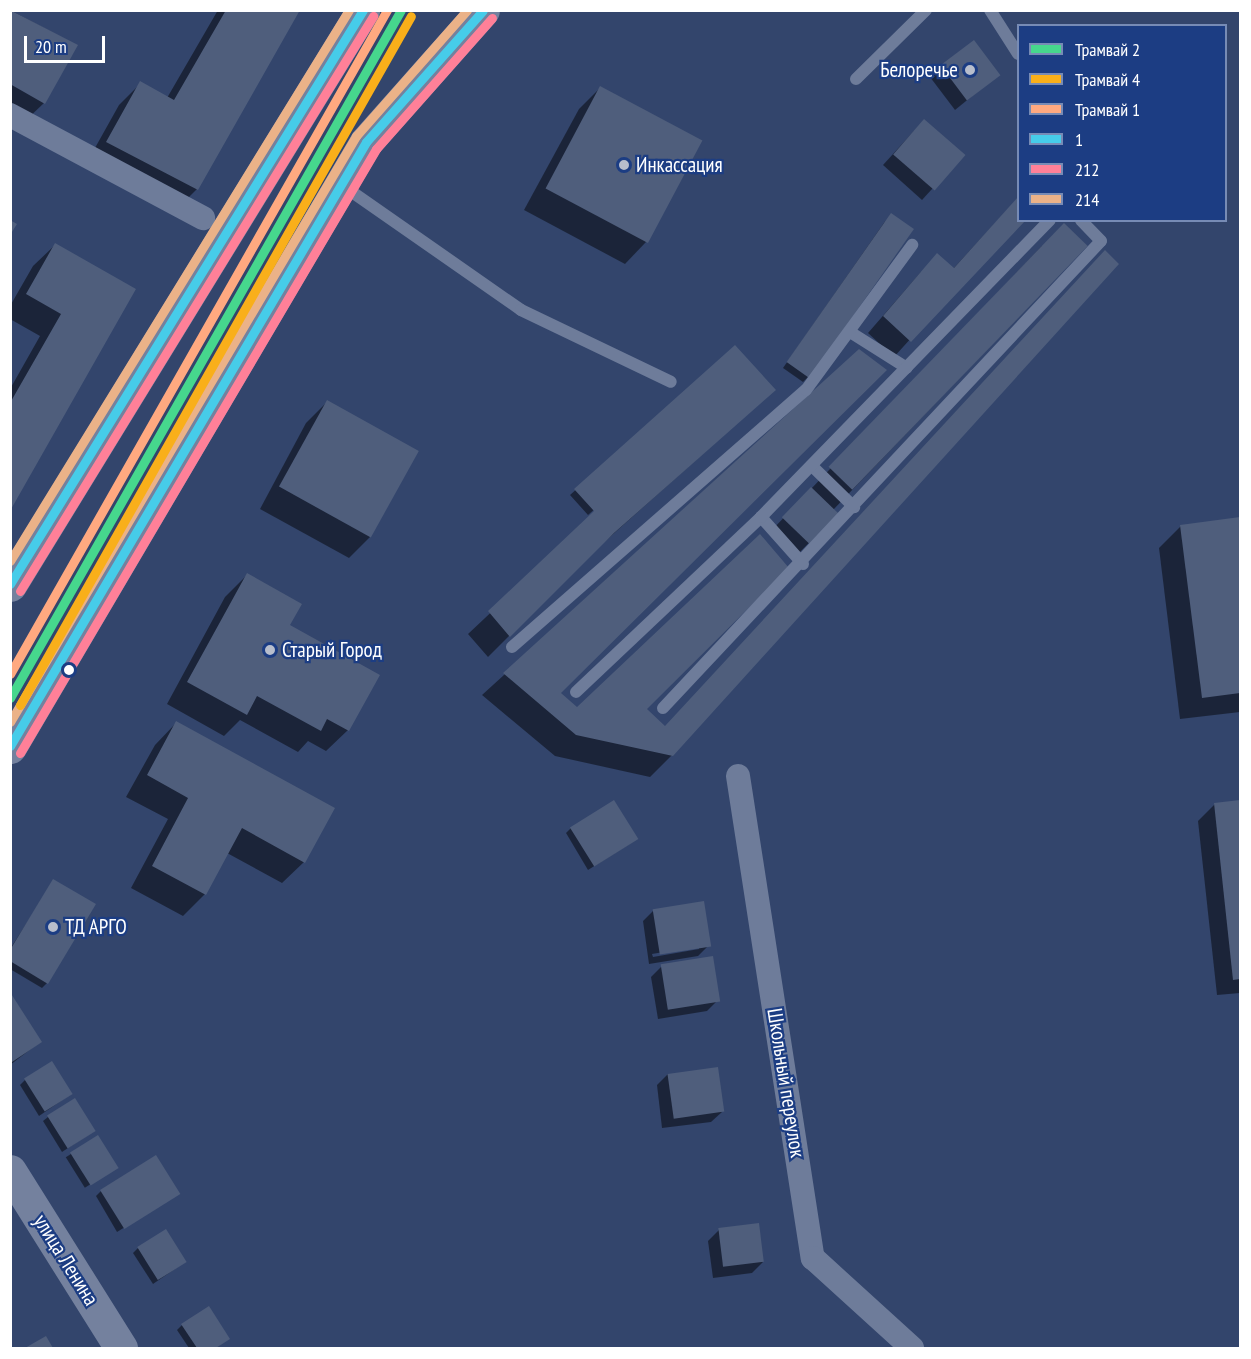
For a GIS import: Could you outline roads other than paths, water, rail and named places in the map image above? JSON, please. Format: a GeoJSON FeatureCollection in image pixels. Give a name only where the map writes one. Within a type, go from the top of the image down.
{"type":"FeatureCollection","features":[{"type":"Feature","properties":{"kind":"main road"},"geometry":{"type":"LineString","coordinates":[[10,585],[215,224],[363,10]]}},
{"type":"Feature","properties":{"kind":"main road"},"geometry":{"type":"LineString","coordinates":[[10,747],[366,142],[483,10]]}},
{"type":"Feature","properties":{"kind":"main road","name":"улица Ленина"},"geometry":{"type":"LineString","coordinates":[[10,1171],[121,1348]]}},
{"type":"Feature","properties":{"kind":"street"},"geometry":{"type":"LineString","coordinates":[[10,114],[215,224]]}},
{"type":"Feature","properties":{"kind":"street","name":"Школьный переулок"},"geometry":{"type":"LineString","coordinates":[[738,776],[813,1258],[912,1348]]}},
{"type":"Feature","properties":{"kind":"lane"},"geometry":{"type":"LineString","coordinates":[[856,79],[926,10]]}},
{"type":"Feature","properties":{"kind":"lane"},"geometry":{"type":"LineString","coordinates":[[990,10],[1017,52]]}},
{"type":"Feature","properties":{"kind":"lane"},"geometry":{"type":"LineString","coordinates":[[341,184],[521,310],[671,382]]}},
{"type":"Feature","properties":{"kind":"lane"},"geometry":{"type":"LineString","coordinates":[[576,692],[761,517],[1048,222]]}},
{"type":"Feature","properties":{"kind":"lane"},"geometry":{"type":"LineString","coordinates":[[663,708],[803,564],[1101,241],[1083,222]]}},
{"type":"Feature","properties":{"kind":"lane"},"geometry":{"type":"LineString","coordinates":[[512,647],[806,390],[912,245]]}},
{"type":"Feature","properties":{"kind":"lane"},"geometry":{"type":"LineString","coordinates":[[850,332],[907,368]]}},
{"type":"Feature","properties":{"kind":"lane"},"geometry":{"type":"LineString","coordinates":[[812,466],[854,507]]}},
{"type":"Feature","properties":{"kind":"lane"},"geometry":{"type":"LineString","coordinates":[[761,517],[803,564]]}},
{"type":"Feature","properties":{"kind":"tram line","name":"1"},"geometry":{"type":"LineString","coordinates":[[10,674],[387,10]]}},
{"type":"Feature","properties":{"kind":"tram line","name":"2"},"geometry":{"type":"LineString","coordinates":[[10,698],[401,10]]}},
{"type":"Feature","properties":{"kind":"tram line","name":"4"},"geometry":{"type":"LineString","coordinates":[[20,705],[411,16]]}},
{"type":"Feature","properties":{"kind":"place","name":"Белоречье"},"geometry":{"type":"Point","coordinates":[970,70]}},
{"type":"Feature","properties":{"kind":"place","name":"Инкассация"},"geometry":{"type":"Point","coordinates":[624,165]}},
{"type":"Feature","properties":{"kind":"place","name":"Старый Город"},"geometry":{"type":"Point","coordinates":[270,650]}},
{"type":"Feature","properties":{"kind":"place","name":"ТД АРГО"},"geometry":{"type":"Point","coordinates":[53,927]}}]}
